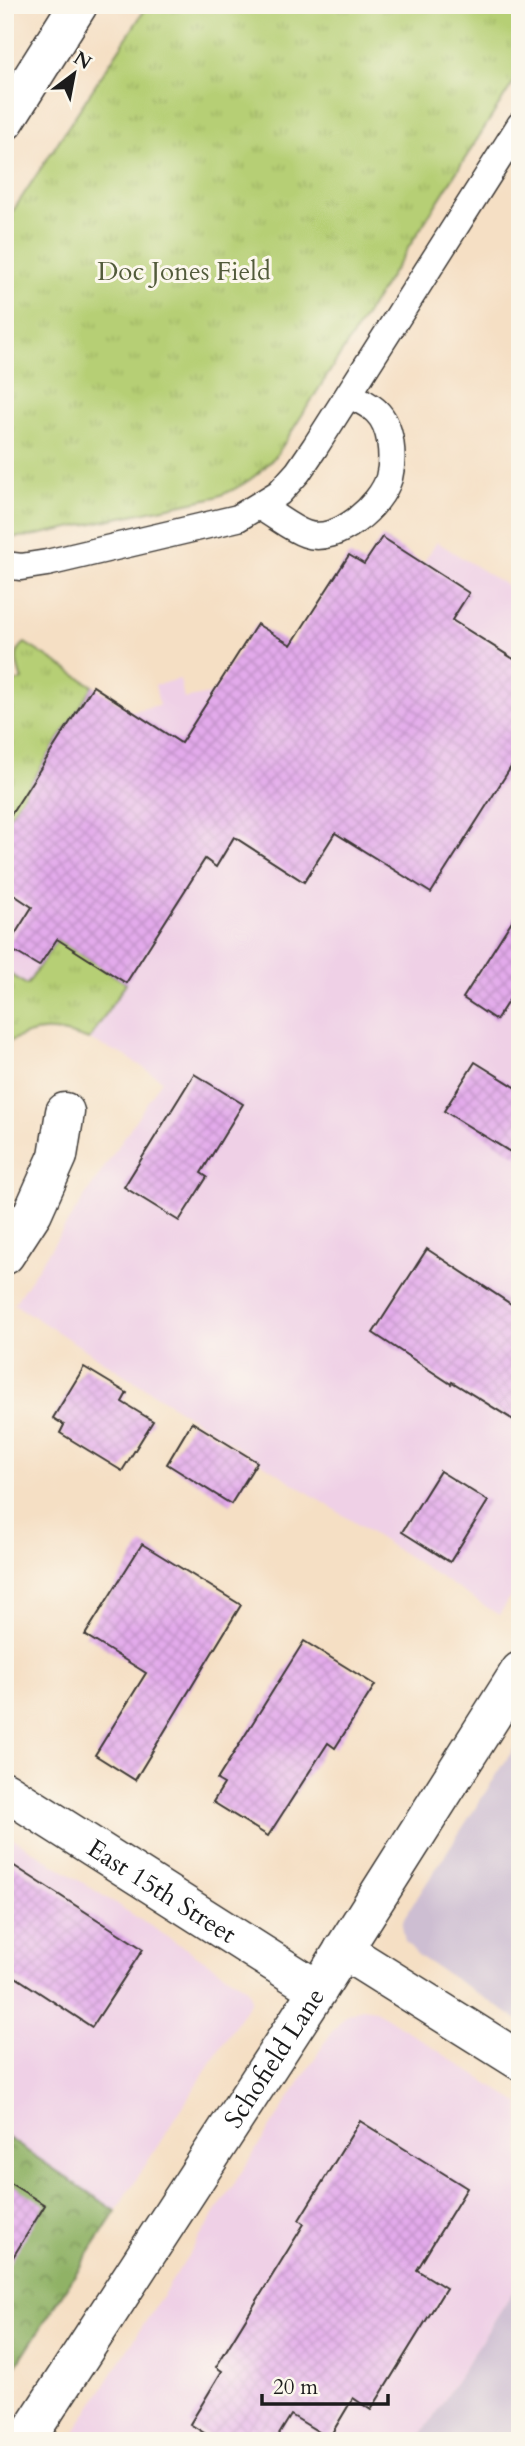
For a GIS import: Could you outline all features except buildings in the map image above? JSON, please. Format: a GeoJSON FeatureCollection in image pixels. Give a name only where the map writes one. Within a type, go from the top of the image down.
{"type":"FeatureCollection","features":[{"type":"Feature","properties":{"kind":"street"},"geometry":{"type":"LineString","coordinates":[[5,121],[78,5]]}},
{"type":"Feature","properties":{"kind":"street"},"geometry":{"type":"LineString","coordinates":[[5,1255],[33,1212],[58,1156],[65,1112]]}},
{"type":"Feature","properties":{"kind":"street","name":"Schofield Lane"},"geometry":{"type":"LineString","coordinates":[[25,2441],[318,1990],[520,1671]]}},
{"type":"Feature","properties":{"kind":"street","name":"East 15th Street"},"geometry":{"type":"LineString","coordinates":[[5,1791],[318,1990]]}},
{"type":"Feature","properties":{"kind":"street"},"geometry":{"type":"LineString","coordinates":[[343,1950],[520,2061]]}},
{"type":"Feature","properties":{"kind":"lane"},"geometry":{"type":"LineString","coordinates":[[5,565],[21,567],[47,562],[238,518],[279,493],[298,472],[520,125]]}},
{"type":"Feature","properties":{"kind":"lane"},"geometry":{"type":"LineString","coordinates":[[260,507],[307,534],[322,536],[356,521],[372,505],[389,478],[391,450],[388,428],[377,412],[349,394]]}},
{"type":"Feature","properties":{"kind":"shaded area"},"geometry":{"type":"Polygon","coordinates":[[[382,537],[423,563],[437,542],[520,594],[520,1582],[499,1615],[14,1304],[162,1080],[124,1055],[89,1040],[126,983],[27,985],[5,971],[5,824],[132,711],[159,705],[155,685],[180,679],[184,699],[213,693],[257,624],[291,645],[349,555],[364,564],[382,537]]]}},
{"type":"Feature","properties":{"kind":"shaded area"},"geometry":{"type":"Polygon","coordinates":[[[520,1739],[520,2021],[419,1956],[405,1941],[402,1926],[404,1918],[520,1739]]]}},
{"type":"Feature","properties":{"kind":"shaded area"},"geometry":{"type":"Polygon","coordinates":[[[5,1833],[246,1987],[250,1993],[251,2000],[116,2211],[5,2136],[5,1833]]]}},
{"type":"Feature","properties":{"kind":"shaded area"},"geometry":{"type":"Polygon","coordinates":[[[362,2008],[375,2010],[520,2104],[520,2280],[418,2441],[69,2441],[331,2033],[346,2015],[362,2008]]]}},
{"type":"Feature","properties":{"kind":"shaded area"},"geometry":{"type":"Polygon","coordinates":[[[520,2280],[520,2441],[418,2441],[520,2280]]]}},
{"type":"Feature","properties":{"kind":"green space","name":"Doc Jones Field"},"geometry":{"type":"Polygon","coordinates":[[[148,5],[520,5],[520,72],[278,453],[264,468],[250,480],[216,497],[32,536],[5,538],[5,223],[148,5]]]}},
{"type":"Feature","properties":{"kind":"green space"},"geometry":{"type":"Polygon","coordinates":[[[25,643],[93,686],[5,824],[5,684],[22,680],[17,655],[25,643]]]}},
{"type":"Feature","properties":{"kind":"green space"},"geometry":{"type":"Polygon","coordinates":[[[57,939],[126,983],[89,1040],[66,1033],[46,1031],[27,1034],[5,1044],[5,971],[27,985],[57,939]]]}},
{"type":"Feature","properties":{"kind":"green space"},"geometry":{"type":"Polygon","coordinates":[[[5,2136],[116,2211],[5,2383],[5,2136]]]}}]}
